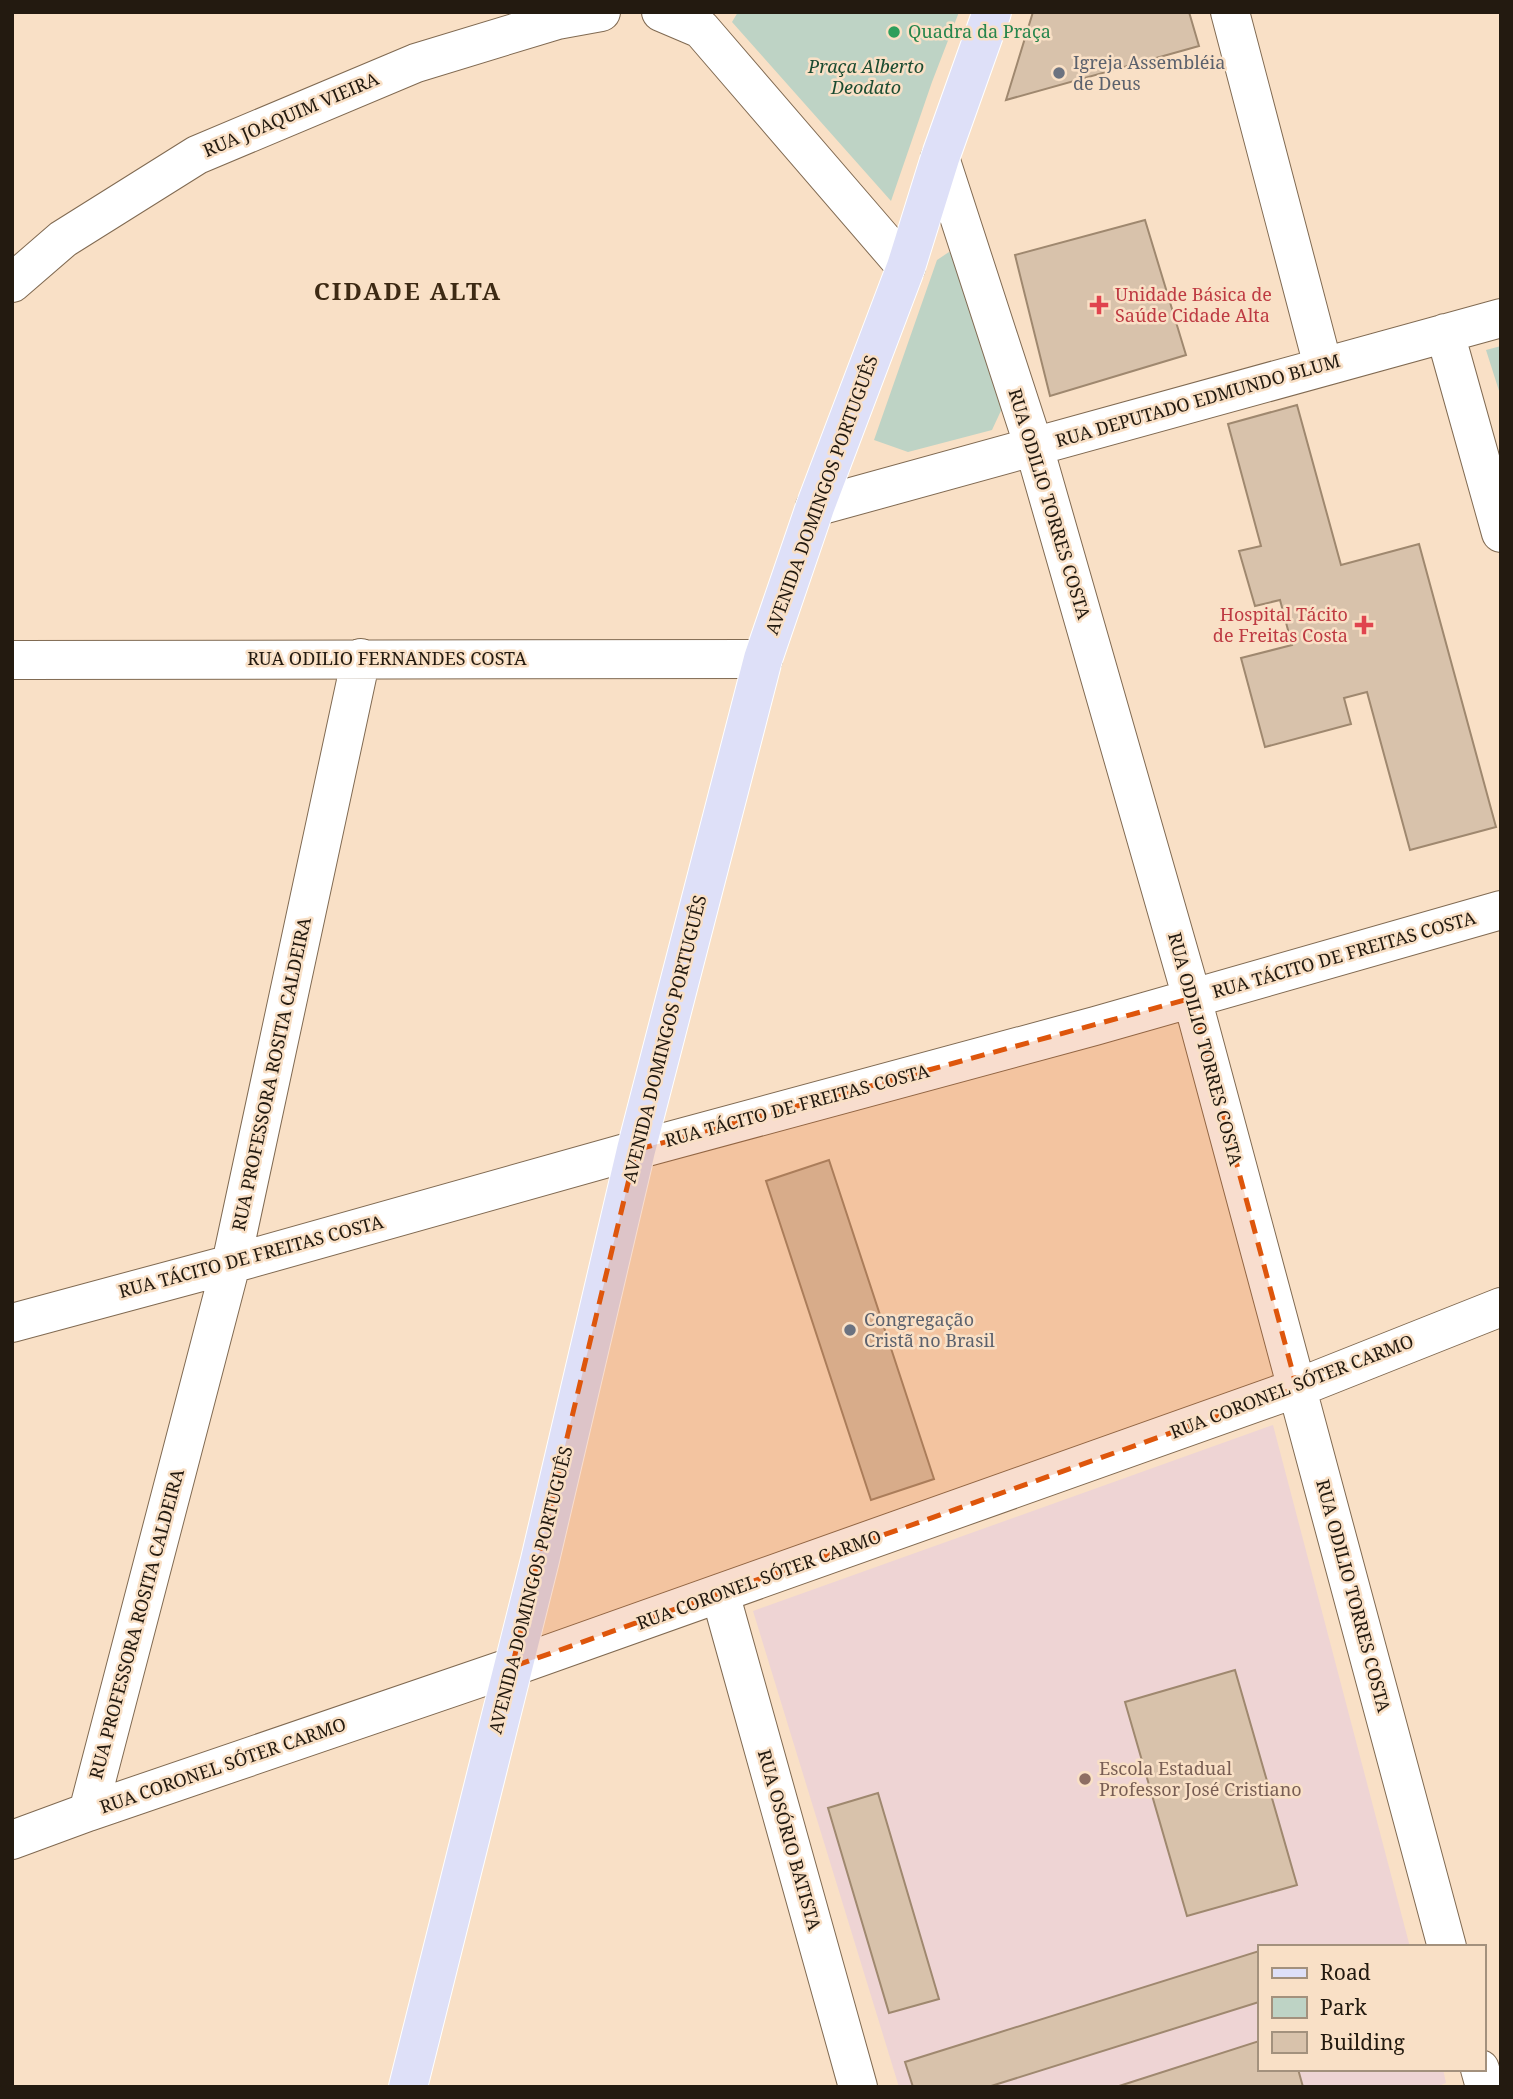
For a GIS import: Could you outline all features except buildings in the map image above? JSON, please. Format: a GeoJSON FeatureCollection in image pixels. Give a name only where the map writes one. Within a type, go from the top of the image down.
{"type":"FeatureCollection","features":[{"type":"Feature","properties":{"kind":"main road","name":"AVENIDA DOMINGOS PORTUGUÊS"},"geometry":{"type":"LineString","coordinates":[[408,2087],[540,1560],[636,1150],[763,659],[815,507],[906,267],[940,158],[992,12]]}},
{"type":"Feature","properties":{"kind":"street","name":"RUA JOAQUIM VIEIRA"},"geometry":{"type":"LineString","coordinates":[[12,283],[63,239],[197,155],[416,63],[557,20],[601,12]]}},
{"type":"Feature","properties":{"kind":"street"},"geometry":{"type":"LineString","coordinates":[[661,12],[706,20],[906,267]]}},
{"type":"Feature","properties":{"kind":"street"},"geometry":{"type":"LineString","coordinates":[[1230,12],[1323,366]]}},
{"type":"Feature","properties":{"kind":"street","name":"RUA ODILIO TORRES COSTA"},"geometry":{"type":"LineString","coordinates":[[940,158],[1034,447],[1192,998],[1446,1945]]}},
{"type":"Feature","properties":{"kind":"street","name":"RUA DEPUTADO EDMUNDO BLUM"},"geometry":{"type":"LineString","coordinates":[[815,507],[1501,318]]}},
{"type":"Feature","properties":{"kind":"street"},"geometry":{"type":"LineString","coordinates":[[1445,333],[1501,533]]}},
{"type":"Feature","properties":{"kind":"street","name":"RUA PROFESSORA ROSITA CALDEIRA"},"geometry":{"type":"LineString","coordinates":[[88,1812],[231,1264],[361,658]]}},
{"type":"Feature","properties":{"kind":"street","name":"RUA ODILIO FERNANDES COSTA"},"geometry":{"type":"LineString","coordinates":[[12,660],[763,659]]}},
{"type":"Feature","properties":{"kind":"street","name":"RUA TÁCITO DE FREITAS COSTA"},"geometry":{"type":"LineString","coordinates":[[12,1323],[1095,1026],[1501,910]]}},
{"type":"Feature","properties":{"kind":"street","name":"RUA CORONEL SÓTER CARMO"},"geometry":{"type":"LineString","coordinates":[[12,1840],[512,1667],[1297,1388],[1501,1307]]}},
{"type":"Feature","properties":{"kind":"street","name":"RUA OSÓRIO BATISTA"},"geometry":{"type":"LineString","coordinates":[[720,1593],[858,2087]]}},
{"type":"Feature","properties":{"kind":"highlighted area"},"geometry":{"type":"Polygon","coordinates":[[[1192,998],[1297,1388],[512,1667],[636,1150],[1192,998]]]}},
{"type":"Feature","properties":{"kind":"shaded area","name":"Escola Estadual Professor José Cristiano"},"geometry":{"type":"Polygon","coordinates":[[[1273,1425],[1409,1945],[1258,1945],[1258,2071],[1443,2071],[1446,2083],[1436,2087],[899,2087],[753,1611],[1273,1425]]]}},
{"type":"Feature","properties":{"kind":"green space","name":"Praça Alberto Deodato"},"geometry":{"type":"Polygon","coordinates":[[[738,12],[959,12],[891,201],[732,22],[738,12]]]}},
{"type":"Feature","properties":{"kind":"green space"},"geometry":{"type":"Polygon","coordinates":[[[949,252],[963,262],[1005,402],[992,430],[908,452],[874,440],[937,260],[949,252]]]}},
{"type":"Feature","properties":{"kind":"green space"},"geometry":{"type":"Polygon","coordinates":[[[1501,346],[1501,394],[1500,394],[1486,350],[1501,346]]]}},
{"type":"Feature","properties":{"kind":"place","name":"Quadra da Praça"},"geometry":{"type":"Point","coordinates":[894,32]}},
{"type":"Feature","properties":{"kind":"place","name":"Igreja Assembléia de Deus"},"geometry":{"type":"Point","coordinates":[1059,73]}},
{"type":"Feature","properties":{"kind":"place","name":"Unidade Básica de Saúde Cidade Alta"},"geometry":{"type":"Point","coordinates":[1099,305]}},
{"type":"Feature","properties":{"kind":"place","name":"Hospital Tácito de Freitas Costa"},"geometry":{"type":"Point","coordinates":[1364,625]}},
{"type":"Feature","properties":{"kind":"place","name":"Congregação Cristã no Brasil"},"geometry":{"type":"Point","coordinates":[850,1330]}},
{"type":"Feature","properties":{"kind":"place","name":"Escola Estadual Professor José Cristiano"},"geometry":{"type":"Point","coordinates":[1085,1779]}},
{"type":"Feature","properties":{"kind":"district","name":"CIDADE ALTA"},"geometry":{"type":"Point","coordinates":[408,292]}}]}
